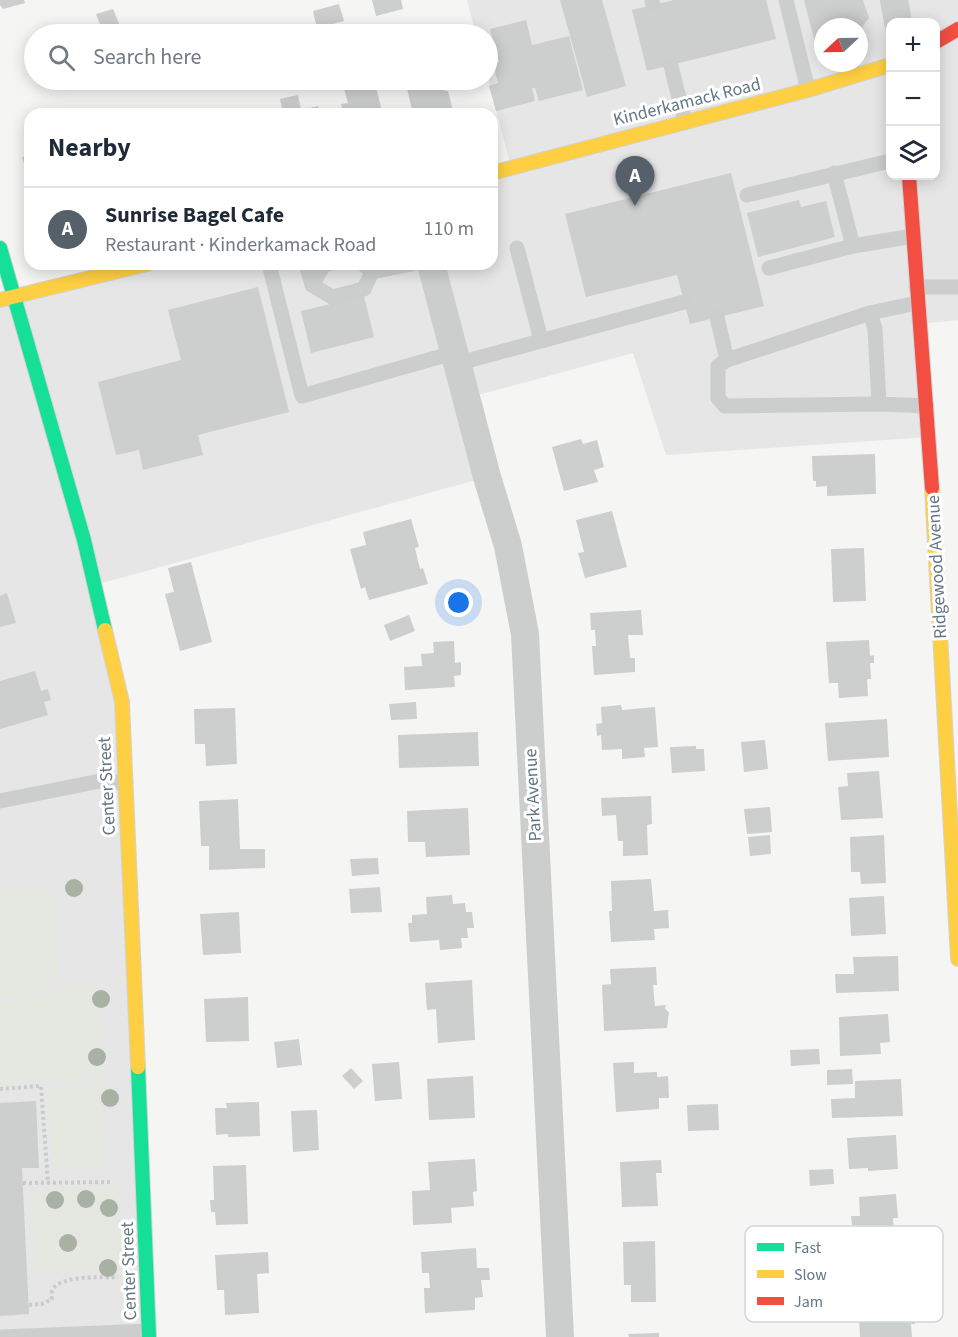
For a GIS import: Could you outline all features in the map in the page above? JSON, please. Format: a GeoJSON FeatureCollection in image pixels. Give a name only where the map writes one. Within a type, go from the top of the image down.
{"type":"FeatureCollection","features":[{"type":"Feature","properties":{"kind":"street"},"geometry":{"type":"LineString","coordinates":[[894,0],[897,18]]}},
{"type":"Feature","properties":{"kind":"street"},"geometry":{"type":"LineString","coordinates":[[940,40],[958,29]]}},
{"type":"Feature","properties":{"kind":"street","name":"Kinderkamack Road"},"geometry":{"type":"LineString","coordinates":[[498,171],[808,90],[886,67]]}},
{"type":"Feature","properties":{"kind":"street","name":"Ridgewood Avenue"},"geometry":{"type":"LineString","coordinates":[[909,180],[917,303],[927,406],[955,840],[958,959]]}},
{"type":"Feature","properties":{"kind":"street","name":"Center Street"},"geometry":{"type":"LineString","coordinates":[[0,248],[6,298],[84,540],[122,702],[149,1334]]}},
{"type":"Feature","properties":{"kind":"street"},"geometry":{"type":"LineString","coordinates":[[6,298],[122,270]]}},
{"type":"Feature","properties":{"kind":"street","name":"Park Avenue"},"geometry":{"type":"LineString","coordinates":[[433,270],[487,477],[508,546],[525,634],[560,1337]]}},
{"type":"Feature","properties":{"kind":"lane"},"geometry":{"type":"LineString","coordinates":[[786,0],[808,90]]}},
{"type":"Feature","properties":{"kind":"lane"},"geometry":{"type":"LineString","coordinates":[[670,66],[685,122]]}},
{"type":"Feature","properties":{"kind":"lane"},"geometry":{"type":"LineString","coordinates":[[747,195],[886,162]]}},
{"type":"Feature","properties":{"kind":"lane"},"geometry":{"type":"LineString","coordinates":[[834,173],[853,246]]}},
{"type":"Feature","properties":{"kind":"lane"},"geometry":{"type":"LineString","coordinates":[[769,268],[853,246],[913,236]]}},
{"type":"Feature","properties":{"kind":"lane"},"geometry":{"type":"LineString","coordinates":[[517,248],[541,340]]}},
{"type":"Feature","properties":{"kind":"lane"},"geometry":{"type":"LineString","coordinates":[[270,270],[302,396],[455,358],[541,340],[684,302]]}},
{"type":"Feature","properties":{"kind":"lane"},"geometry":{"type":"LineString","coordinates":[[308,270],[312,285],[332,297],[364,289],[367,270]]}},
{"type":"Feature","properties":{"kind":"lane"},"geometry":{"type":"LineString","coordinates":[[312,285],[321,270]]}},
{"type":"Feature","properties":{"kind":"lane"},"geometry":{"type":"LineString","coordinates":[[916,287],[958,286]]}},
{"type":"Feature","properties":{"kind":"lane"},"geometry":{"type":"LineString","coordinates":[[917,303],[870,313],[727,360],[718,366],[718,398],[725,406],[879,404],[927,406]]}},
{"type":"Feature","properties":{"kind":"lane"},"geometry":{"type":"LineString","coordinates":[[870,313],[875,329],[879,404]]}},
{"type":"Feature","properties":{"kind":"lane"},"geometry":{"type":"LineString","coordinates":[[717,317],[727,360]]}},
{"type":"Feature","properties":{"kind":"lane"},"geometry":{"type":"LineString","coordinates":[[0,801],[100,782],[125,783]]}},
{"type":"Feature","properties":{"kind":"lane"},"geometry":{"type":"LineString","coordinates":[[2,1337],[149,1334]]}},
{"type":"Feature","properties":{"kind":"path"},"geometry":{"type":"LineString","coordinates":[[0,1089],[41,1086],[48,1183]]}},
{"type":"Feature","properties":{"kind":"path"},"geometry":{"type":"LineString","coordinates":[[23,1183],[114,1182]]}},
{"type":"Feature","properties":{"kind":"path"},"geometry":{"type":"LineString","coordinates":[[29,1305],[42,1304],[51,1299],[50,1294],[53,1288],[67,1279],[120,1277]]}},
{"type":"Feature","properties":{"kind":"shaded area"},"geometry":{"type":"Polygon","coordinates":[[[467,0],[958,0],[958,320],[919,324],[929,437],[666,455],[633,353],[467,398],[487,477],[95,585],[122,702],[149,1337],[0,1337],[0,300],[122,270],[498,270],[498,171],[511,168],[498,117],[498,108],[496,108],[491,90],[498,90],[498,24],[473,24],[467,0]]]}},
{"type":"Feature","properties":{"kind":"shaded area"},"geometry":{"type":"Polygon","coordinates":[[[0,887],[49,887],[55,894],[60,977],[59,982],[53,985],[0,1001],[0,887]]]}},
{"type":"Feature","properties":{"kind":"shaded area"},"geometry":{"type":"Polygon","coordinates":[[[95,983],[106,1080],[0,1084],[0,1003],[95,983]]]}},
{"type":"Feature","properties":{"kind":"shaded area"},"geometry":{"type":"Polygon","coordinates":[[[101,1084],[105,1167],[53,1169],[48,1087],[101,1084]]]}},
{"type":"Feature","properties":{"kind":"shaded area"},"geometry":{"type":"Polygon","coordinates":[[[118,1186],[122,1268],[36,1272],[32,1190],[118,1186]]]}},
{"type":"Feature","properties":{"kind":"building"},"geometry":{"type":"Polygon","coordinates":[[[0,0],[24,0],[25,3],[3,9],[0,0]]]}},
{"type":"Feature","properties":{"kind":"building"},"geometry":{"type":"Polygon","coordinates":[[[372,0],[401,0],[403,9],[376,16],[372,0]]]}},
{"type":"Feature","properties":{"kind":"building"},"geometry":{"type":"Polygon","coordinates":[[[560,0],[602,0],[626,86],[587,97],[560,0]]]}},
{"type":"Feature","properties":{"kind":"building"},"geometry":{"type":"Polygon","coordinates":[[[674,0],[766,0],[776,39],[647,71],[632,10],[674,0]]]}},
{"type":"Feature","properties":{"kind":"building"},"geometry":{"type":"Polygon","coordinates":[[[804,0],[863,0],[868,19],[814,18],[814,39],[804,0]]]}},
{"type":"Feature","properties":{"kind":"building"},"geometry":{"type":"Polygon","coordinates":[[[339,4],[344,21],[316,24],[313,11],[339,4]]]}},
{"type":"Feature","properties":{"kind":"building"},"geometry":{"type":"Polygon","coordinates":[[[113,9],[119,24],[100,24],[96,14],[113,9]]]}},
{"type":"Feature","properties":{"kind":"building"},"geometry":{"type":"Polygon","coordinates":[[[526,20],[532,45],[569,36],[583,90],[539,101],[535,88],[532,88],[535,101],[498,110],[490,90],[498,90],[498,27],[526,20]]]}},
{"type":"Feature","properties":{"kind":"building"},"geometry":{"type":"Polygon","coordinates":[[[344,90],[377,90],[381,108],[342,108],[341,104],[348,103],[344,90]]]}},
{"type":"Feature","properties":{"kind":"building"},"geometry":{"type":"Polygon","coordinates":[[[407,90],[448,91],[452,108],[412,108],[407,90]]]}},
{"type":"Feature","properties":{"kind":"building"},"geometry":{"type":"Polygon","coordinates":[[[298,95],[301,108],[282,108],[280,99],[298,95]]]}},
{"type":"Feature","properties":{"kind":"building"},"geometry":{"type":"Polygon","coordinates":[[[731,173],[764,306],[690,324],[677,275],[586,297],[565,214],[731,173]]]}},
{"type":"Feature","properties":{"kind":"building"},"geometry":{"type":"Polygon","coordinates":[[[799,200],[801,207],[826,201],[835,237],[758,257],[747,213],[799,200]]]}},
{"type":"Feature","properties":{"kind":"building"},"geometry":{"type":"Polygon","coordinates":[[[258,287],[289,412],[198,435],[203,455],[143,470],[139,450],[116,455],[98,382],[181,360],[168,310],[258,287]]]}},
{"type":"Feature","properties":{"kind":"building"},"geometry":{"type":"Polygon","coordinates":[[[364,296],[374,337],[311,353],[301,311],[364,296]]]}},
{"type":"Feature","properties":{"kind":"building"},"geometry":{"type":"Polygon","coordinates":[[[581,439],[583,444],[597,440],[604,467],[594,470],[598,482],[564,491],[552,447],[581,439]]]}},
{"type":"Feature","properties":{"kind":"building"},"geometry":{"type":"Polygon","coordinates":[[[875,454],[876,494],[827,496],[827,486],[816,487],[816,481],[813,481],[812,456],[875,454]]]}},
{"type":"Feature","properties":{"kind":"building"},"geometry":{"type":"Polygon","coordinates":[[[612,511],[627,567],[585,578],[578,553],[584,552],[576,520],[612,511]]]}},
{"type":"Feature","properties":{"kind":"building"},"geometry":{"type":"Polygon","coordinates":[[[411,519],[419,547],[415,548],[420,569],[423,568],[428,584],[369,600],[365,587],[361,589],[350,549],[366,545],[363,532],[411,519]]]}},
{"type":"Feature","properties":{"kind":"building"},"geometry":{"type":"Polygon","coordinates":[[[864,548],[866,601],[833,602],[831,549],[864,548]]]}},
{"type":"Feature","properties":{"kind":"building"},"geometry":{"type":"Polygon","coordinates":[[[191,562],[212,642],[180,651],[165,594],[174,592],[168,568],[191,562]]]}},
{"type":"Feature","properties":{"kind":"building"},"geometry":{"type":"Polygon","coordinates":[[[7,593],[16,623],[0,627],[0,596],[7,593]]]}},
{"type":"Feature","properties":{"kind":"building"},"geometry":{"type":"Polygon","coordinates":[[[641,610],[643,635],[628,635],[630,658],[635,658],[635,672],[594,675],[592,646],[596,646],[595,630],[591,630],[590,613],[641,610]]]}},
{"type":"Feature","properties":{"kind":"building"},"geometry":{"type":"Polygon","coordinates":[[[409,615],[415,631],[390,641],[384,625],[409,615]]]}},
{"type":"Feature","properties":{"kind":"building"},"geometry":{"type":"Polygon","coordinates":[[[869,640],[870,656],[874,655],[874,663],[870,663],[871,679],[867,679],[868,696],[839,698],[838,683],[829,683],[826,642],[869,640]]]}},
{"type":"Feature","properties":{"kind":"building"},"geometry":{"type":"Polygon","coordinates":[[[454,641],[455,663],[461,662],[461,675],[454,676],[455,687],[405,690],[404,667],[422,666],[421,654],[434,653],[433,642],[454,641]]]}},
{"type":"Feature","properties":{"kind":"building"},"geometry":{"type":"Polygon","coordinates":[[[35,671],[41,691],[48,689],[51,700],[44,702],[48,715],[0,729],[0,681],[35,671]]]}},
{"type":"Feature","properties":{"kind":"building"},"geometry":{"type":"Polygon","coordinates":[[[416,702],[417,719],[391,720],[389,704],[416,702]]]}},
{"type":"Feature","properties":{"kind":"building"},"geometry":{"type":"Polygon","coordinates":[[[621,705],[622,710],[655,707],[658,747],[644,748],[645,757],[622,759],[622,749],[602,750],[601,735],[597,736],[596,724],[602,723],[601,707],[621,705]]]}},
{"type":"Feature","properties":{"kind":"building"},"geometry":{"type":"Polygon","coordinates":[[[235,708],[237,764],[206,766],[205,744],[195,744],[194,709],[235,708]]]}},
{"type":"Feature","properties":{"kind":"building"},"geometry":{"type":"Polygon","coordinates":[[[887,719],[889,757],[828,761],[825,723],[887,719]]]}},
{"type":"Feature","properties":{"kind":"building"},"geometry":{"type":"Polygon","coordinates":[[[478,732],[479,766],[399,768],[398,735],[478,732]]]}},
{"type":"Feature","properties":{"kind":"building"},"geometry":{"type":"Polygon","coordinates":[[[765,740],[768,769],[744,772],[741,742],[765,740]]]}},
{"type":"Feature","properties":{"kind":"building"},"geometry":{"type":"Polygon","coordinates":[[[696,746],[696,749],[704,749],[705,771],[672,773],[670,747],[696,746]]]}},
{"type":"Feature","properties":{"kind":"building"},"geometry":{"type":"Polygon","coordinates":[[[879,771],[883,818],[841,820],[838,787],[848,786],[847,773],[879,771]]]}},
{"type":"Feature","properties":{"kind":"building"},"geometry":{"type":"Polygon","coordinates":[[[651,796],[652,824],[647,825],[648,855],[623,856],[623,841],[618,841],[616,815],[602,816],[601,798],[651,796]]]}},
{"type":"Feature","properties":{"kind":"building"},"geometry":{"type":"Polygon","coordinates":[[[238,799],[240,849],[265,849],[265,868],[209,870],[209,846],[201,846],[199,801],[238,799]]]}},
{"type":"Feature","properties":{"kind":"building"},"geometry":{"type":"Polygon","coordinates":[[[770,807],[772,832],[747,834],[744,809],[770,807]]]}},
{"type":"Feature","properties":{"kind":"building"},"geometry":{"type":"Polygon","coordinates":[[[468,808],[470,855],[426,857],[425,842],[408,842],[407,811],[468,808]]]}},
{"type":"Feature","properties":{"kind":"building"},"geometry":{"type":"Polygon","coordinates":[[[770,835],[771,854],[750,856],[748,837],[770,835]]]}},
{"type":"Feature","properties":{"kind":"building"},"geometry":{"type":"Polygon","coordinates":[[[884,835],[886,883],[861,884],[860,872],[851,872],[850,837],[884,835]]]}},
{"type":"Feature","properties":{"kind":"building"},"geometry":{"type":"Polygon","coordinates":[[[378,858],[379,874],[352,876],[350,859],[378,858]]]}},
{"type":"Feature","properties":{"kind":"building"},"geometry":{"type":"Polygon","coordinates":[[[651,879],[654,911],[668,910],[669,928],[654,929],[655,940],[611,942],[609,911],[612,911],[611,881],[651,879]]]}},
{"type":"Feature","properties":{"kind":"building"},"geometry":{"type":"Polygon","coordinates":[[[380,887],[382,912],[351,913],[349,889],[380,887]]]}},
{"type":"Feature","properties":{"kind":"building"},"geometry":{"type":"Polygon","coordinates":[[[452,895],[453,904],[465,903],[466,912],[472,912],[474,928],[467,928],[468,938],[461,938],[462,948],[440,950],[439,940],[410,942],[408,923],[412,923],[412,915],[427,914],[426,897],[452,895]]]}},
{"type":"Feature","properties":{"kind":"building"},"geometry":{"type":"Polygon","coordinates":[[[884,896],[886,934],[851,936],[849,898],[884,896]]]}},
{"type":"Feature","properties":{"kind":"building"},"geometry":{"type":"Polygon","coordinates":[[[239,912],[241,953],[203,955],[200,914],[239,912]]]}},
{"type":"Feature","properties":{"kind":"building"},"geometry":{"type":"Polygon","coordinates":[[[898,956],[899,991],[836,993],[835,974],[854,974],[853,957],[898,956]]]}},
{"type":"Feature","properties":{"kind":"building"},"geometry":{"type":"Polygon","coordinates":[[[656,967],[657,985],[653,985],[655,1006],[666,1005],[665,1009],[669,1012],[667,1028],[604,1031],[602,985],[611,984],[610,969],[656,967]]]}},
{"type":"Feature","properties":{"kind":"building"},"geometry":{"type":"Polygon","coordinates":[[[472,980],[475,1040],[438,1043],[436,1009],[427,1010],[425,983],[472,980]]]}},
{"type":"Feature","properties":{"kind":"building"},"geometry":{"type":"Polygon","coordinates":[[[248,997],[249,1041],[206,1042],[204,999],[248,997]]]}},
{"type":"Feature","properties":{"kind":"building"},"geometry":{"type":"Polygon","coordinates":[[[888,1014],[890,1042],[880,1043],[881,1054],[840,1056],[839,1017],[888,1014]]]}},
{"type":"Feature","properties":{"kind":"building"},"geometry":{"type":"Polygon","coordinates":[[[299,1039],[302,1065],[277,1068],[274,1042],[299,1039]]]}},
{"type":"Feature","properties":{"kind":"building"},"geometry":{"type":"Polygon","coordinates":[[[819,1049],[820,1064],[791,1066],[790,1050],[819,1049]]]}},
{"type":"Feature","properties":{"kind":"building"},"geometry":{"type":"Polygon","coordinates":[[[399,1062],[402,1099],[375,1101],[372,1064],[399,1062]]]}},
{"type":"Feature","properties":{"kind":"building"},"geometry":{"type":"Polygon","coordinates":[[[634,1062],[634,1073],[657,1072],[657,1077],[668,1076],[669,1098],[659,1098],[659,1109],[616,1112],[613,1063],[634,1062]]]}},
{"type":"Feature","properties":{"kind":"building"},"geometry":{"type":"Polygon","coordinates":[[[351,1068],[363,1081],[354,1089],[342,1076],[351,1068]]]}},
{"type":"Feature","properties":{"kind":"building"},"geometry":{"type":"Polygon","coordinates":[[[852,1069],[853,1084],[827,1085],[827,1070],[852,1069]]]}},
{"type":"Feature","properties":{"kind":"building"},"geometry":{"type":"Polygon","coordinates":[[[473,1076],[475,1118],[429,1120],[427,1079],[473,1076]]]}},
{"type":"Feature","properties":{"kind":"building"},"geometry":{"type":"Polygon","coordinates":[[[901,1079],[903,1116],[832,1118],[831,1099],[855,1098],[855,1081],[901,1079]]]}},
{"type":"Feature","properties":{"kind":"building"},"geometry":{"type":"Polygon","coordinates":[[[36,1101],[39,1168],[22,1168],[29,1314],[0,1316],[0,1103],[36,1101]]]}},
{"type":"Feature","properties":{"kind":"building"},"geometry":{"type":"Polygon","coordinates":[[[259,1102],[260,1136],[216,1135],[215,1108],[227,1108],[226,1103],[259,1102]]]}},
{"type":"Feature","properties":{"kind":"building"},"geometry":{"type":"Polygon","coordinates":[[[718,1104],[719,1130],[688,1131],[687,1105],[718,1104]]]}},
{"type":"Feature","properties":{"kind":"building"},"geometry":{"type":"Polygon","coordinates":[[[317,1110],[319,1150],[293,1152],[291,1111],[317,1110]]]}},
{"type":"Feature","properties":{"kind":"building"},"geometry":{"type":"Polygon","coordinates":[[[896,1135],[898,1169],[868,1171],[868,1168],[849,1169],[847,1138],[896,1135]]]}},
{"type":"Feature","properties":{"kind":"building"},"geometry":{"type":"Polygon","coordinates":[[[475,1159],[477,1191],[473,1192],[474,1206],[451,1208],[452,1223],[413,1225],[412,1191],[430,1190],[428,1162],[475,1159]]]}},
{"type":"Feature","properties":{"kind":"building"},"geometry":{"type":"Polygon","coordinates":[[[661,1160],[662,1173],[656,1173],[658,1206],[622,1207],[620,1162],[661,1160]]]}},
{"type":"Feature","properties":{"kind":"building"},"geometry":{"type":"Polygon","coordinates":[[[246,1165],[248,1224],[216,1225],[215,1212],[211,1212],[210,1200],[214,1200],[213,1166],[246,1165]]]}},
{"type":"Feature","properties":{"kind":"building"},"geometry":{"type":"Polygon","coordinates":[[[833,1169],[834,1184],[810,1186],[809,1170],[833,1169]]]}},
{"type":"Feature","properties":{"kind":"building"},"geometry":{"type":"Polygon","coordinates":[[[896,1194],[898,1218],[893,1218],[894,1226],[852,1226],[851,1216],[860,1216],[859,1197],[896,1194]]]}},
{"type":"Feature","properties":{"kind":"building"},"geometry":{"type":"Polygon","coordinates":[[[655,1241],[656,1302],[631,1302],[631,1285],[624,1285],[623,1242],[655,1241]]]}},
{"type":"Feature","properties":{"kind":"building"},"geometry":{"type":"Polygon","coordinates":[[[476,1248],[477,1268],[489,1268],[490,1280],[481,1280],[483,1297],[475,1298],[475,1310],[425,1313],[424,1288],[430,1288],[429,1273],[422,1273],[421,1252],[476,1248]]]}},
{"type":"Feature","properties":{"kind":"building"},"geometry":{"type":"Polygon","coordinates":[[[268,1252],[269,1273],[257,1274],[259,1313],[225,1315],[224,1290],[217,1290],[215,1255],[268,1252]]]}},
{"type":"Feature","properties":{"kind":"building"},"geometry":{"type":"Polygon","coordinates":[[[859,1322],[915,1322],[915,1324],[911,1324],[912,1337],[860,1337],[859,1322]]]}},
{"type":"Feature","properties":{"kind":"building"},"geometry":{"type":"Polygon","coordinates":[[[659,1333],[659,1337],[629,1337],[628,1334],[659,1333]]]}},
{"type":"Feature","properties":{"kind":"traffic: fast"},"geometry":{"type":"LineString","coordinates":[[0,248],[84,540],[105,630]]}},
{"type":"Feature","properties":{"kind":"traffic: fast"},"geometry":{"type":"LineString","coordinates":[[138,1067],[149,1337]]}},
{"type":"Feature","properties":{"kind":"traffic: slow"},"geometry":{"type":"LineString","coordinates":[[498,171],[808,90],[886,66]]}},
{"type":"Feature","properties":{"kind":"traffic: slow"},"geometry":{"type":"LineString","coordinates":[[0,300],[122,270]]}},
{"type":"Feature","properties":{"kind":"traffic: slow"},"geometry":{"type":"LineString","coordinates":[[932,488],[958,959]]}},
{"type":"Feature","properties":{"kind":"traffic: slow"},"geometry":{"type":"LineString","coordinates":[[105,630],[122,702],[138,1067]]}},
{"type":"Feature","properties":{"kind":"traffic: jam"},"geometry":{"type":"LineString","coordinates":[[940,40],[958,29]]}},
{"type":"Feature","properties":{"kind":"traffic: jam"},"geometry":{"type":"LineString","coordinates":[[909,180],[932,488]]}},
{"type":"Feature","properties":{"kind":"place","name":"Sunrise Bagel Cafe"},"geometry":{"type":"Point","coordinates":[635,206]}}]}
